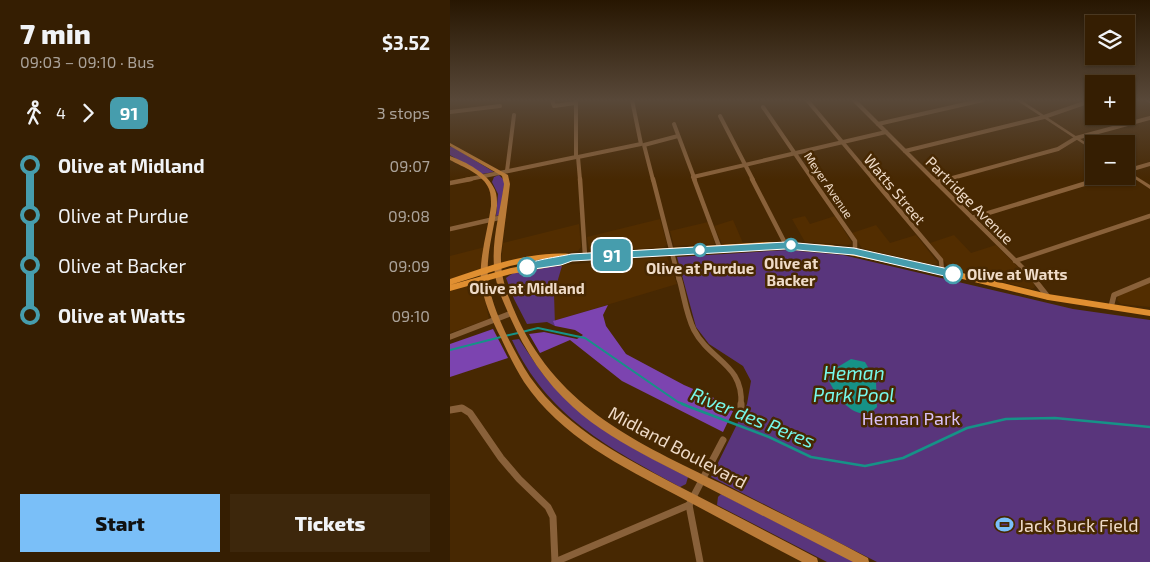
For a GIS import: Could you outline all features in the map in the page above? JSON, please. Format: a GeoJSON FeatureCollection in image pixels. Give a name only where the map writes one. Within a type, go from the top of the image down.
{"type":"FeatureCollection","features":[{"type":"Feature","properties":{"kind":"main road"},"geometry":{"type":"LineString","coordinates":[[451,145],[504,172]]}},
{"type":"Feature","properties":{"kind":"main road"},"geometry":{"type":"LineString","coordinates":[[450,158],[483,176],[494,196],[484,275],[507,342],[533,388],[572,428],[626,464],[690,502],[813,562]]}},
{"type":"Feature","properties":{"kind":"main road","name":"Midland Boulevard"},"geometry":{"type":"LineString","coordinates":[[504,172],[507,184],[498,271],[512,313],[524,338],[538,362],[553,382],[596,422],[642,449],[864,562]]}},
{"type":"Feature","properties":{"kind":"main road"},"geometry":{"type":"LineString","coordinates":[[450,282],[498,271],[561,262],[571,257],[786,245],[854,252],[1048,297],[1150,313]]}},
{"type":"Feature","properties":{"kind":"main road"},"geometry":{"type":"LineString","coordinates":[[450,288],[484,275]]}},
{"type":"Feature","properties":{"kind":"street"},"geometry":{"type":"LineString","coordinates":[[504,172],[512,126]]}},
{"type":"Feature","properties":{"kind":"street"},"geometry":{"type":"LineString","coordinates":[[576,126],[585,256]]}},
{"type":"Feature","properties":{"kind":"street"},"geometry":{"type":"LineString","coordinates":[[639,126],[671,252],[694,330],[703,344],[737,375],[744,395],[741,407]]}},
{"type":"Feature","properties":{"kind":"street"},"geometry":{"type":"LineString","coordinates":[[675,126],[720,249]]}},
{"type":"Feature","properties":{"kind":"street"},"geometry":{"type":"LineString","coordinates":[[725,126],[786,245]]}},
{"type":"Feature","properties":{"kind":"street","name":"Meyer Avenue"},"geometry":{"type":"LineString","coordinates":[[777,126],[855,241],[854,252]]}},
{"type":"Feature","properties":{"kind":"street","name":"Watts Street"},"geometry":{"type":"LineString","coordinates":[[828,126],[941,260],[942,271]]}},
{"type":"Feature","properties":{"kind":"street","name":"Partridge Avenue"},"geometry":{"type":"LineString","coordinates":[[880,126],[1015,261],[1048,297]]}},
{"type":"Feature","properties":{"kind":"street"},"geometry":{"type":"LineString","coordinates":[[905,151],[1006,126]]}},
{"type":"Feature","properties":{"kind":"street"},"geometry":{"type":"LineString","coordinates":[[1058,126],[1085,144]]}},
{"type":"Feature","properties":{"kind":"street"},"geometry":{"type":"LineString","coordinates":[[936,182],[1058,149],[1076,138],[1120,126]]}},
{"type":"Feature","properties":{"kind":"street"},"geometry":{"type":"LineString","coordinates":[[693,177],[886,132]]}},
{"type":"Feature","properties":{"kind":"street"},"geometry":{"type":"LineString","coordinates":[[450,183],[678,136]]}},
{"type":"Feature","properties":{"kind":"street"},"geometry":{"type":"LineString","coordinates":[[1135,168],[1150,164]]}},
{"type":"Feature","properties":{"kind":"street"},"geometry":{"type":"LineString","coordinates":[[1135,177],[1150,187]]}},
{"type":"Feature","properties":{"kind":"street"},"geometry":{"type":"LineString","coordinates":[[972,218],[1085,183]]}},
{"type":"Feature","properties":{"kind":"street"},"geometry":{"type":"LineString","coordinates":[[1015,261],[1142,217],[1150,216]]}},
{"type":"Feature","properties":{"kind":"street"},"geometry":{"type":"LineString","coordinates":[[450,229],[503,217]]}},
{"type":"Feature","properties":{"kind":"street"},"geometry":{"type":"LineString","coordinates":[[1111,308],[1114,295],[1150,280]]}},
{"type":"Feature","properties":{"kind":"street"},"geometry":{"type":"LineString","coordinates":[[450,337],[499,323],[512,313]]}},
{"type":"Feature","properties":{"kind":"street"},"geometry":{"type":"LineString","coordinates":[[450,410],[462,408],[470,413],[486,439],[507,465],[548,507],[554,523],[555,562],[690,502]]}},
{"type":"Feature","properties":{"kind":"street"},"geometry":{"type":"LineString","coordinates":[[700,562],[690,502],[724,440]]}},
{"type":"Feature","properties":{"kind":"shaded area"},"geometry":{"type":"Polygon","coordinates":[[[805,216],[810,224],[835,216],[852,243],[848,245],[805,242],[792,219],[805,216]]]}},
{"type":"Feature","properties":{"kind":"shaded area"},"geometry":{"type":"Polygon","coordinates":[[[660,219],[667,244],[664,247],[592,252],[589,249],[587,237],[660,219]]]}},
{"type":"Feature","properties":{"kind":"shaded area"},"geometry":{"type":"Polygon","coordinates":[[[733,220],[743,243],[722,244],[714,226],[733,220]]]}},
{"type":"Feature","properties":{"kind":"shaded area"},"geometry":{"type":"Polygon","coordinates":[[[708,222],[715,244],[674,246],[670,231],[708,222]]]}},
{"type":"Feature","properties":{"kind":"shaded area"},"geometry":{"type":"Polygon","coordinates":[[[579,224],[581,247],[578,251],[501,264],[503,243],[579,224]]]}},
{"type":"Feature","properties":{"kind":"shaded area"},"geometry":{"type":"Polygon","coordinates":[[[876,225],[890,243],[916,235],[938,263],[932,265],[862,248],[852,233],[876,225]]]}},
{"type":"Feature","properties":{"kind":"shaded area"},"geometry":{"type":"Polygon","coordinates":[[[954,235],[971,253],[996,245],[1033,282],[1035,287],[1032,289],[950,269],[930,243],[954,235]]]}},
{"type":"Feature","properties":{"kind":"shaded area"},"geometry":{"type":"Polygon","coordinates":[[[485,247],[481,270],[450,279],[450,256],[485,247]]]}},
{"type":"Feature","properties":{"kind":"shaded area"},"geometry":{"type":"Polygon","coordinates":[[[667,257],[677,284],[553,321],[554,293],[562,265],[667,257]]]}},
{"type":"Feature","properties":{"kind":"shaded area"},"geometry":{"type":"Polygon","coordinates":[[[481,282],[489,319],[450,333],[450,290],[481,282]]]}},
{"type":"Feature","properties":{"kind":"shaded area"},"geometry":{"type":"Polygon","coordinates":[[[1150,283],[1150,307],[1121,304],[1117,300],[1119,294],[1150,283]]]}},
{"type":"Feature","properties":{"kind":"shaded area"},"geometry":{"type":"Polygon","coordinates":[[[608,305],[603,315],[606,326],[626,354],[684,385],[735,407],[723,432],[622,381],[570,340],[540,353],[529,334],[544,332],[577,339],[583,335],[575,330],[555,326],[553,321],[608,305]]]}},
{"type":"Feature","properties":{"kind":"shaded area"},"geometry":{"type":"Polygon","coordinates":[[[493,329],[508,358],[450,377],[450,344],[493,329]]]}},
{"type":"Feature","properties":{"kind":"green space"},"geometry":{"type":"Polygon","coordinates":[[[450,147],[494,172],[482,174],[450,155],[450,147]]]}},
{"type":"Feature","properties":{"kind":"green space"},"geometry":{"type":"Polygon","coordinates":[[[499,175],[504,180],[504,185],[500,215],[496,216],[498,194],[492,182],[494,177],[499,175]]]}},
{"type":"Feature","properties":{"kind":"green space","name":"Heman Park"},"geometry":{"type":"Polygon","coordinates":[[[787,250],[843,255],[1073,309],[1150,320],[1150,562],[877,562],[711,477],[747,404],[751,381],[743,366],[709,344],[696,327],[677,257],[787,250]]]}},
{"type":"Feature","properties":{"kind":"green space"},"geometry":{"type":"Polygon","coordinates":[[[562,266],[554,293],[555,326],[547,322],[527,324],[506,278],[511,274],[525,270],[562,266]]]}},
{"type":"Feature","properties":{"kind":"green space"},"geometry":{"type":"Polygon","coordinates":[[[519,339],[545,377],[569,403],[600,428],[688,477],[686,484],[680,487],[605,444],[562,410],[543,390],[526,367],[512,340],[519,339]]]}},
{"type":"Feature","properties":{"kind":"green space"},"geometry":{"type":"Polygon","coordinates":[[[721,494],[855,562],[827,562],[717,505],[718,497],[721,494]]]}},
{"type":"Feature","properties":{"kind":"water","name":"Heman Park Pool"},"geometry":{"type":"Polygon","coordinates":[[[851,359],[865,362],[876,381],[877,407],[870,412],[856,412],[849,408],[837,395],[829,381],[831,371],[851,359]]]}},
{"type":"Feature","properties":{"kind":"waterway","name":"River des Peres"},"geometry":{"type":"LineString","coordinates":[[522,332],[538,328],[585,338],[678,402],[686,405]]}},
{"type":"Feature","properties":{"kind":"waterway","name":"River des Peres"},"geometry":{"type":"LineString","coordinates":[[505,336],[518,333]]}},
{"type":"Feature","properties":{"kind":"waterway","name":"River des Peres"},"geometry":{"type":"LineString","coordinates":[[450,350],[501,337]]}},
{"type":"Feature","properties":{"kind":"waterway","name":"River des Peres"},"geometry":{"type":"LineString","coordinates":[[682,404],[769,437],[811,457],[865,466],[903,458],[967,428],[1006,419],[1055,418],[1150,427]]}},
{"type":"Feature","properties":{"kind":"bus line","name":"91"},"geometry":{"type":"LineString","coordinates":[[527,267],[561,262],[571,257],[786,245],[830,248],[854,252],[953,274]]}},
{"type":"Feature","properties":{"kind":"place","name":"Olive at Backer"},"geometry":{"type":"Point","coordinates":[791,245]}},
{"type":"Feature","properties":{"kind":"place","name":"Olive at Purdue"},"geometry":{"type":"Point","coordinates":[700,250]}},
{"type":"Feature","properties":{"kind":"place","name":"Olive at Midland"},"geometry":{"type":"Point","coordinates":[527,267]}},
{"type":"Feature","properties":{"kind":"place","name":"Olive at Watts"},"geometry":{"type":"Point","coordinates":[953,274]}},
{"type":"Feature","properties":{"kind":"place","name":"Jack Buck Field"},"geometry":{"type":"Point","coordinates":[1004,525]}}]}
